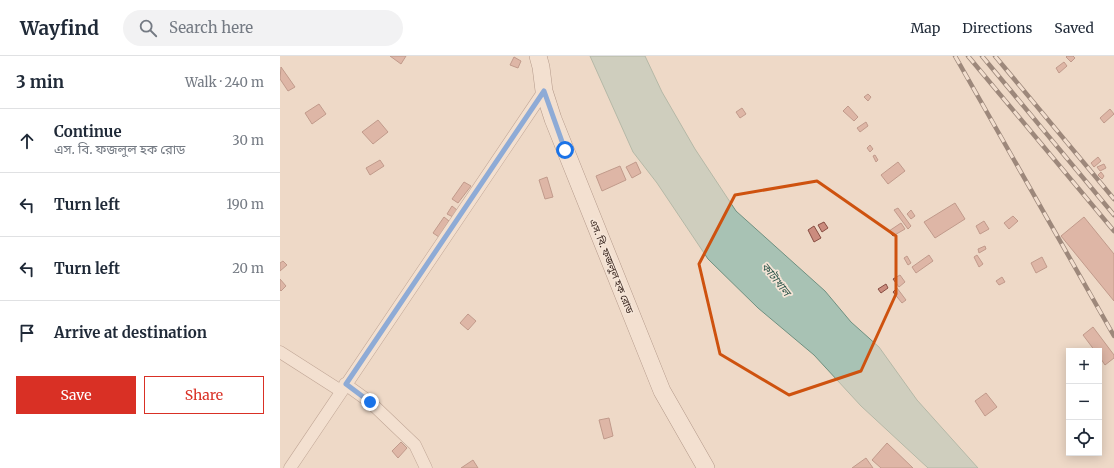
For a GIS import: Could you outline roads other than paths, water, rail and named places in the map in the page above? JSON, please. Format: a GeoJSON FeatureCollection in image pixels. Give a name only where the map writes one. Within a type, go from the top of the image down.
{"type":"FeatureCollection","features":[{"type":"Feature","properties":{"kind":"main road","name":"এস. বি. ফজলুল হক রোড"},"geometry":{"type":"LineString","coordinates":[[538,56],[542,67],[544,91],[563,144],[662,390],[706,468]]}},
{"type":"Feature","properties":{"kind":"street"},"geometry":{"type":"LineString","coordinates":[[290,468],[544,91]]}},
{"type":"Feature","properties":{"kind":"street"},"geometry":{"type":"LineString","coordinates":[[280,352],[370,402],[415,446],[426,468]]}},
{"type":"Feature","properties":{"kind":"water","name":"কাটাখাল"},"geometry":{"type":"Polygon","coordinates":[[[590,56],[645,56],[662,92],[695,149],[736,211],[825,291],[851,322],[879,347],[917,400],[978,468],[928,468],[861,406],[814,355],[758,308],[708,259],[657,183],[633,152],[590,56]]]}},
{"type":"Feature","properties":{"kind":"railway"},"geometry":{"type":"LineString","coordinates":[[955,56],[1114,336]]}},
{"type":"Feature","properties":{"kind":"railway"},"geometry":{"type":"LineString","coordinates":[[968,56],[1114,231]]}},
{"type":"Feature","properties":{"kind":"railway"},"geometry":{"type":"LineString","coordinates":[[982,56],[1114,215]]}},
{"type":"Feature","properties":{"kind":"railway"},"geometry":{"type":"LineString","coordinates":[[995,56],[1114,199]]}}]}
